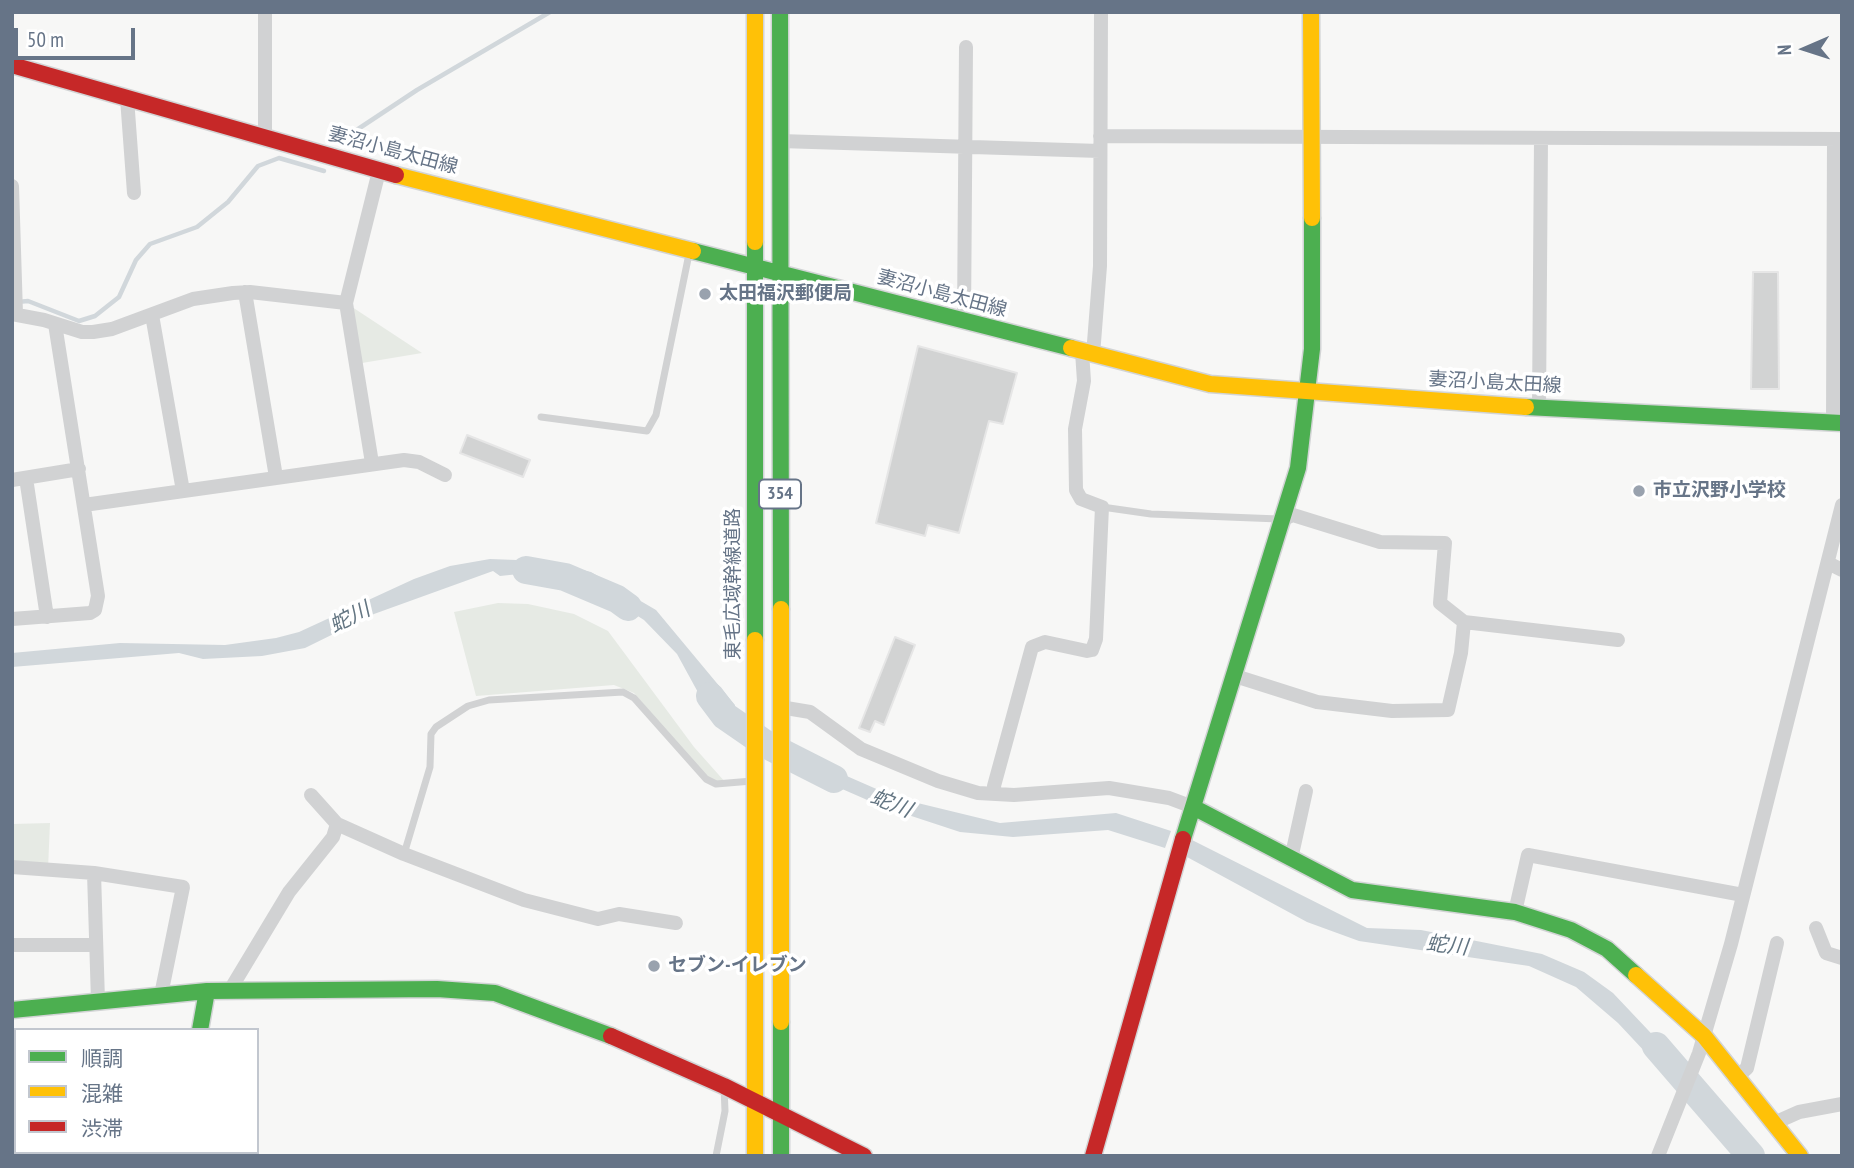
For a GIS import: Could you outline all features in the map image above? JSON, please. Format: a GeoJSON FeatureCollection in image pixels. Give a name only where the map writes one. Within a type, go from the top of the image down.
{"type":"FeatureCollection","features":[{"type":"Feature","properties":{"kind":"main road","name":"東毛広域幹線道路"},"geometry":{"type":"LineString","coordinates":[[755,12],[755,1156]]}},
{"type":"Feature","properties":{"kind":"main road","name":"354"},"geometry":{"type":"LineString","coordinates":[[780,12],[780,1156]]}},
{"type":"Feature","properties":{"kind":"main road"},"geometry":{"type":"LineString","coordinates":[[1093,1156],[1191,811],[1298,468],[1309,391],[1311,12]]}},
{"type":"Feature","properties":{"kind":"main road","name":"妻沼小島太田線"},"geometry":{"type":"LineString","coordinates":[[12,65],[379,171],[1210,384],[1539,407],[1837,422]]}},
{"type":"Feature","properties":{"kind":"main road"},"geometry":{"type":"LineString","coordinates":[[1191,811],[1291,859],[1326,879],[1365,893],[1515,912],[1571,930],[1607,949],[1704,1036],[1735,1079],[1800,1156]]}},
{"type":"Feature","properties":{"kind":"main road"},"geometry":{"type":"LineString","coordinates":[[12,1010],[207,990],[437,989],[495,993],[600,1031],[724,1086],[864,1156]]}},
{"type":"Feature","properties":{"kind":"main road"},"geometry":{"type":"LineString","coordinates":[[200,1028],[207,990]]}},
{"type":"Feature","properties":{"kind":"street"},"geometry":{"type":"LineString","coordinates":[[265,12],[265,137]]}},
{"type":"Feature","properties":{"kind":"street"},"geometry":{"type":"LineString","coordinates":[[995,794],[994,786],[1034,644],[1045,642],[1083,651],[1092,650],[1095,644],[1102,507],[1081,499],[1076,490],[1075,429],[1100,266],[1101,12]]}},
{"type":"Feature","properties":{"kind":"street"},"geometry":{"type":"LineString","coordinates":[[964,321],[966,47]]}},
{"type":"Feature","properties":{"kind":"street"},"geometry":{"type":"LineString","coordinates":[[127,98],[134,193]]}},
{"type":"Feature","properties":{"kind":"street"},"geometry":{"type":"LineString","coordinates":[[780,141],[965,147],[1311,139],[1838,139],[1837,422]]}},
{"type":"Feature","properties":{"kind":"street"},"geometry":{"type":"LineString","coordinates":[[1539,407],[1541,139]]}},
{"type":"Feature","properties":{"kind":"street"},"geometry":{"type":"LineString","coordinates":[[372,463],[346,303],[379,171]]}},
{"type":"Feature","properties":{"kind":"street"},"geometry":{"type":"LineString","coordinates":[[12,186],[14,314],[82,332],[93,332],[193,299],[245,292],[346,303]]}},
{"type":"Feature","properties":{"kind":"street"},"geometry":{"type":"LineString","coordinates":[[245,292],[276,477]]}},
{"type":"Feature","properties":{"kind":"street"},"geometry":{"type":"LineString","coordinates":[[152,314],[183,491]]}},
{"type":"Feature","properties":{"kind":"street"},"geometry":{"type":"LineString","coordinates":[[12,619],[90,613],[97,605],[85,505],[55,324]]}},
{"type":"Feature","properties":{"kind":"street"},"geometry":{"type":"LineString","coordinates":[[85,505],[372,463],[418,462],[445,475]]}},
{"type":"Feature","properties":{"kind":"street"},"geometry":{"type":"LineString","coordinates":[[47,617],[19,479],[79,469]]}},
{"type":"Feature","properties":{"kind":"street"},"geometry":{"type":"LineString","coordinates":[[1658,1156],[1704,1036],[1743,895],[1842,505]]}},
{"type":"Feature","properties":{"kind":"street"},"geometry":{"type":"LineString","coordinates":[[1282,520],[1293,515],[1380,542],[1445,543],[1440,603],[1464,622],[1618,640]]}},
{"type":"Feature","properties":{"kind":"street"},"geometry":{"type":"LineString","coordinates":[[1828,563],[1842,570]]}},
{"type":"Feature","properties":{"kind":"street"},"geometry":{"type":"LineString","coordinates":[[1232,675],[1317,702],[1392,711],[1448,710],[1461,653],[1464,622]]}},
{"type":"Feature","properties":{"kind":"street"},"geometry":{"type":"LineString","coordinates":[[780,711],[810,712],[861,748],[907,769],[965,789],[995,794],[1109,788],[1158,796],[1191,811]]}},
{"type":"Feature","properties":{"kind":"street"},"geometry":{"type":"LineString","coordinates":[[1291,859],[1306,791]]}},
{"type":"Feature","properties":{"kind":"street"},"geometry":{"type":"LineString","coordinates":[[310,795],[337,824],[404,854],[524,900],[598,919],[620,914],[677,923]]}},
{"type":"Feature","properties":{"kind":"street"},"geometry":{"type":"LineString","coordinates":[[230,990],[289,891],[333,837],[337,824]]}},
{"type":"Feature","properties":{"kind":"street"},"geometry":{"type":"LineString","coordinates":[[1515,912],[1528,855],[1743,895]]}},
{"type":"Feature","properties":{"kind":"street"},"geometry":{"type":"LineString","coordinates":[[12,867],[94,873],[183,887],[161,995]]}},
{"type":"Feature","properties":{"kind":"street"},"geometry":{"type":"LineString","coordinates":[[94,873],[94,944],[98,1001]]}},
{"type":"Feature","properties":{"kind":"street"},"geometry":{"type":"LineString","coordinates":[[1816,928],[1826,953],[1842,958]]}},
{"type":"Feature","properties":{"kind":"street"},"geometry":{"type":"LineString","coordinates":[[1735,1079],[1747,1068],[1777,943]]}},
{"type":"Feature","properties":{"kind":"street"},"geometry":{"type":"LineString","coordinates":[[12,945],[94,944]]}},
{"type":"Feature","properties":{"kind":"street"},"geometry":{"type":"LineString","coordinates":[[1776,1128],[1781,1120],[1799,1112],[1842,1104]]}},
{"type":"Feature","properties":{"kind":"lane"},"geometry":{"type":"LineString","coordinates":[[541,417],[647,431],[656,415],[690,250]]}},
{"type":"Feature","properties":{"kind":"lane"},"geometry":{"type":"LineString","coordinates":[[1102,507],[1151,514],[1282,520]]}},
{"type":"Feature","properties":{"kind":"lane"},"geometry":{"type":"LineString","coordinates":[[404,854],[430,766],[431,734],[436,727],[468,706],[489,700],[623,692],[634,698],[706,779],[716,784],[753,778]]}},
{"type":"Feature","properties":{"kind":"lane"},"geometry":{"type":"LineString","coordinates":[[716,1156],[725,1111],[724,1086]]}},
{"type":"Feature","properties":{"kind":"shaded area"},"geometry":{"type":"Polygon","coordinates":[[[346,303],[422,353],[356,364],[346,303]]]}},
{"type":"Feature","properties":{"kind":"shaded area"},"geometry":{"type":"Polygon","coordinates":[[[498,603],[528,604],[574,614],[608,631],[694,747],[726,783],[706,779],[634,693],[614,685],[476,696],[454,612],[498,603]]]}},
{"type":"Feature","properties":{"kind":"shaded area"},"geometry":{"type":"Polygon","coordinates":[[[50,823],[48,869],[12,867],[12,824],[50,823]]]}},
{"type":"Feature","properties":{"kind":"water"},"geometry":{"type":"Polygon","coordinates":[[[490,559],[543,561],[591,572],[656,610],[735,705],[735,736],[700,696],[677,654],[644,620],[600,592],[565,577],[528,573],[500,576],[493,571],[374,614],[305,648],[262,656],[203,659],[179,653],[12,667],[12,653],[120,643],[225,645],[276,638],[299,632],[414,579],[450,566],[490,559]]]}},
{"type":"Feature","properties":{"kind":"water"},"geometry":{"type":"Polygon","coordinates":[[[801,756],[897,798],[1000,823],[1116,813],[1171,831],[1165,848],[1108,830],[1013,837],[960,832],[881,806],[801,771],[801,756]]]}},
{"type":"Feature","properties":{"kind":"water"},"geometry":{"type":"Polygon","coordinates":[[[1192,840],[1367,928],[1421,930],[1542,954],[1584,972],[1613,993],[1683,1067],[1676,1085],[1618,1023],[1576,987],[1529,966],[1359,941],[1307,922],[1187,857],[1192,840]]]}},
{"type":"Feature","properties":{"kind":"water"},"geometry":{"type":"Polygon","coordinates":[[[1701,1089],[1756,1156],[1735,1156],[1692,1106],[1701,1089]]]}},
{"type":"Feature","properties":{"kind":"building"},"geometry":{"type":"Polygon","coordinates":[[[1753,272],[1778,272],[1779,389],[1751,389],[1753,272]]]}},
{"type":"Feature","properties":{"kind":"building"},"geometry":{"type":"Polygon","coordinates":[[[918,346],[1017,373],[1003,424],[989,421],[959,533],[928,525],[925,536],[876,523],[918,346]]]}},
{"type":"Feature","properties":{"kind":"building"},"geometry":{"type":"Polygon","coordinates":[[[467,435],[530,460],[523,477],[460,453],[467,435]]]}},
{"type":"Feature","properties":{"kind":"building"},"geometry":{"type":"Polygon","coordinates":[[[895,637],[915,645],[884,725],[875,721],[870,732],[859,728],[895,637]]]}},
{"type":"Feature","properties":{"kind":"waterway"},"geometry":{"type":"LineString","coordinates":[[340,141],[417,90],[550,12]]}},
{"type":"Feature","properties":{"kind":"waterway"},"geometry":{"type":"LineString","coordinates":[[17,302],[28,301],[79,321],[95,316],[119,297],[136,260],[150,244],[197,227],[228,202],[258,166],[279,158],[324,171]]}},
{"type":"Feature","properties":{"kind":"waterway","name":"蛇川"},"geometry":{"type":"LineString","coordinates":[[526,570],[565,577],[617,599],[628,607]]}},
{"type":"Feature","properties":{"kind":"waterway","name":"蛇川"},"geometry":{"type":"LineString","coordinates":[[710,696],[725,716],[767,745],[834,779]]}},
{"type":"Feature","properties":{"kind":"waterway","name":"蛇川"},"geometry":{"type":"LineString","coordinates":[[1656,1046],[1751,1156]]}},
{"type":"Feature","properties":{"kind":"traffic: fast"},"geometry":{"type":"LineString","coordinates":[[780,12],[781,609]]}},
{"type":"Feature","properties":{"kind":"traffic: fast"},"geometry":{"type":"LineString","coordinates":[[1183,839],[1298,468],[1312,349],[1312,218]]}},
{"type":"Feature","properties":{"kind":"traffic: fast"},"geometry":{"type":"LineString","coordinates":[[755,242],[755,640]]}},
{"type":"Feature","properties":{"kind":"traffic: fast"},"geometry":{"type":"LineString","coordinates":[[693,251],[1071,348]]}},
{"type":"Feature","properties":{"kind":"traffic: fast"},"geometry":{"type":"LineString","coordinates":[[1526,407],[1842,423]]}},
{"type":"Feature","properties":{"kind":"traffic: fast"},"geometry":{"type":"LineString","coordinates":[[1193,807],[1352,890],[1515,912],[1571,930],[1607,949],[1636,975]]}},
{"type":"Feature","properties":{"kind":"traffic: fast"},"geometry":{"type":"LineString","coordinates":[[12,1010],[207,991],[437,989],[495,993],[611,1036]]}},
{"type":"Feature","properties":{"kind":"traffic: fast"},"geometry":{"type":"LineString","coordinates":[[200,1028],[207,991]]}},
{"type":"Feature","properties":{"kind":"traffic: fast"},"geometry":{"type":"LineString","coordinates":[[781,1022],[781,1156]]}},
{"type":"Feature","properties":{"kind":"traffic: slow"},"geometry":{"type":"LineString","coordinates":[[755,12],[755,242]]}},
{"type":"Feature","properties":{"kind":"traffic: slow"},"geometry":{"type":"LineString","coordinates":[[1311,12],[1312,218]]}},
{"type":"Feature","properties":{"kind":"traffic: slow"},"geometry":{"type":"LineString","coordinates":[[396,175],[693,251]]}},
{"type":"Feature","properties":{"kind":"traffic: slow"},"geometry":{"type":"LineString","coordinates":[[1071,348],[1210,384],[1526,407]]}},
{"type":"Feature","properties":{"kind":"traffic: slow"},"geometry":{"type":"LineString","coordinates":[[781,609],[781,1022]]}},
{"type":"Feature","properties":{"kind":"traffic: slow"},"geometry":{"type":"LineString","coordinates":[[755,640],[755,1156]]}},
{"type":"Feature","properties":{"kind":"traffic: slow"},"geometry":{"type":"LineString","coordinates":[[1636,975],[1704,1036],[1800,1156]]}},
{"type":"Feature","properties":{"kind":"traffic: jam"},"geometry":{"type":"LineString","coordinates":[[12,65],[396,175]]}},
{"type":"Feature","properties":{"kind":"traffic: jam"},"geometry":{"type":"LineString","coordinates":[[1093,1156],[1183,839]]}},
{"type":"Feature","properties":{"kind":"traffic: jam"},"geometry":{"type":"LineString","coordinates":[[611,1036],[724,1086],[864,1156]]}},
{"type":"Feature","properties":{"kind":"place","name":"太田福沢郵便局"},"geometry":{"type":"Point","coordinates":[705,294]}},
{"type":"Feature","properties":{"kind":"place","name":"市立沢野小学校"},"geometry":{"type":"Point","coordinates":[1639,491]}},
{"type":"Feature","properties":{"kind":"place","name":"セブン-イレブン"},"geometry":{"type":"Point","coordinates":[654,966]}}]}
